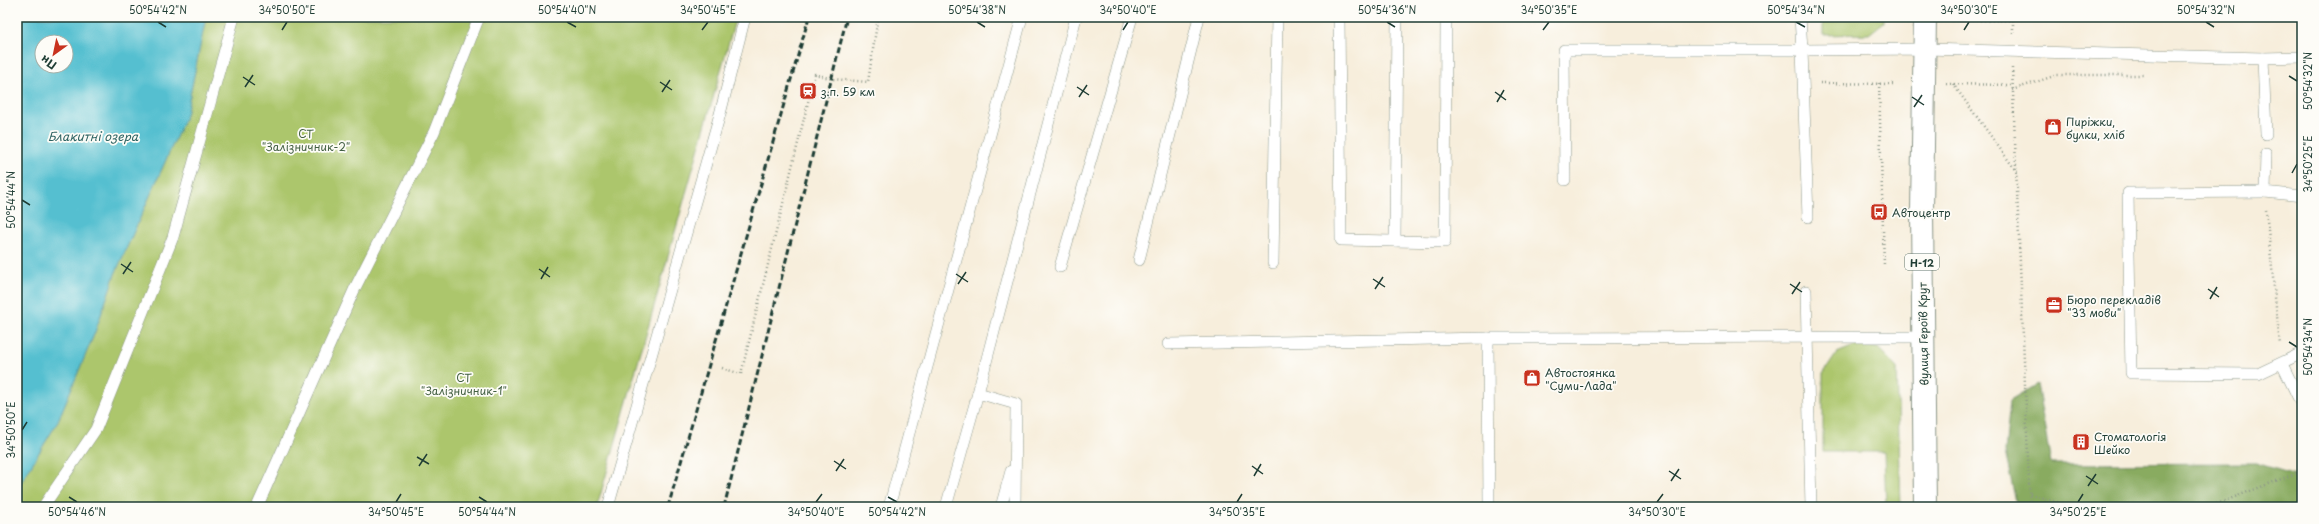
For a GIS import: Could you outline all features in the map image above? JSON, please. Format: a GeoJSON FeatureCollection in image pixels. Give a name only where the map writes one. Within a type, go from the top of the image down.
{"type":"FeatureCollection","features":[{"type":"Feature","properties":{"kind":"main road","name":"вулиця Героїв Крут"},"geometry":{"type":"LineString","coordinates":[[1925,17],[1922,210],[1925,507]]}},
{"type":"Feature","properties":{"kind":"lane"},"geometry":{"type":"LineString","coordinates":[[43,507],[96,428],[173,237],[234,17]]}},
{"type":"Feature","properties":{"kind":"lane"},"geometry":{"type":"LineString","coordinates":[[257,507],[355,288],[434,132],[479,17]]}},
{"type":"Feature","properties":{"kind":"lane"},"geometry":{"type":"LineString","coordinates":[[608,507],[745,17]]}},
{"type":"Feature","properties":{"kind":"lane"},"geometry":{"type":"LineString","coordinates":[[889,507],[1022,17]]}},
{"type":"Feature","properties":{"kind":"lane"},"geometry":{"type":"LineString","coordinates":[[946,507],[978,393],[1076,17]]}},
{"type":"Feature","properties":{"kind":"lane"},"geometry":{"type":"LineString","coordinates":[[1060,267],[1132,17]]}},
{"type":"Feature","properties":{"kind":"lane"},"geometry":{"type":"LineString","coordinates":[[1139,260],[1199,17]]}},
{"type":"Feature","properties":{"kind":"lane"},"geometry":{"type":"LineString","coordinates":[[1274,263],[1277,17]]}},
{"type":"Feature","properties":{"kind":"lane"},"geometry":{"type":"LineString","coordinates":[[1339,17],[1341,240],[1445,242],[1446,17]]}},
{"type":"Feature","properties":{"kind":"lane"},"geometry":{"type":"LineString","coordinates":[[1395,241],[1397,17]]}},
{"type":"Feature","properties":{"kind":"lane"},"geometry":{"type":"LineString","coordinates":[[1800,17],[1808,216]]}},
{"type":"Feature","properties":{"kind":"lane"},"geometry":{"type":"LineString","coordinates":[[1565,180],[1564,50],[1925,49],[2012,50],[2263,58],[2302,57]]}},
{"type":"Feature","properties":{"kind":"lane"},"geometry":{"type":"LineString","coordinates":[[2263,58],[2266,134]]}},
{"type":"Feature","properties":{"kind":"lane"},"geometry":{"type":"LineString","coordinates":[[2265,192],[2266,154]]}},
{"type":"Feature","properties":{"kind":"lane"},"geometry":{"type":"LineString","coordinates":[[2302,196],[2265,192],[2128,193],[2131,373],[2258,374],[2282,364],[2302,353]]}},
{"type":"Feature","properties":{"kind":"lane"},"geometry":{"type":"LineString","coordinates":[[1806,291],[1811,507]]}},
{"type":"Feature","properties":{"kind":"lane"},"geometry":{"type":"LineString","coordinates":[[1168,344],[1488,338],[1923,337]]}},
{"type":"Feature","properties":{"kind":"lane"},"geometry":{"type":"LineString","coordinates":[[1488,338],[1489,507]]}},
{"type":"Feature","properties":{"kind":"lane"},"geometry":{"type":"LineString","coordinates":[[2282,364],[2302,406]]}},
{"type":"Feature","properties":{"kind":"lane"},"geometry":{"type":"LineString","coordinates":[[978,393],[1016,404],[1015,507]]}},
{"type":"Feature","properties":{"kind":"lane"},"geometry":{"type":"LineString","coordinates":[[1001,507],[1015,457]]}},
{"type":"Feature","properties":{"kind":"path"},"geometry":{"type":"LineString","coordinates":[[722,368],[741,374],[815,74],[832,78],[868,82],[878,17]]}},
{"type":"Feature","properties":{"kind":"path"},"geometry":{"type":"LineString","coordinates":[[1952,20],[2013,18],[2012,90],[2017,172],[2030,507]]}},
{"type":"Feature","properties":{"kind":"path"},"geometry":{"type":"LineString","coordinates":[[2012,90],[2056,75],[2144,75]]}},
{"type":"Feature","properties":{"kind":"path"},"geometry":{"type":"LineString","coordinates":[[1803,83],[1894,84]]}},
{"type":"Feature","properties":{"kind":"path"},"geometry":{"type":"LineString","coordinates":[[1879,83],[1884,266]]}},
{"type":"Feature","properties":{"kind":"path"},"geometry":{"type":"LineString","coordinates":[[1944,84],[2012,85]]}},
{"type":"Feature","properties":{"kind":"path"},"geometry":{"type":"LineString","coordinates":[[1953,84],[2017,172]]}},
{"type":"Feature","properties":{"kind":"path"},"geometry":{"type":"LineString","coordinates":[[2265,192],[2282,364]]}},
{"type":"Feature","properties":{"kind":"path"},"geometry":{"type":"LineString","coordinates":[[2209,507],[2302,472]]}},
{"type":"Feature","properties":{"kind":"path"},"geometry":{"type":"LineString","coordinates":[[2030,494],[2073,507]]}},
{"type":"Feature","properties":{"kind":"green space"},"geometry":{"type":"Polygon","coordinates":[[[206,17],[736,17],[597,507],[17,507],[17,489],[57,423],[95,332],[115,274],[186,115],[206,17]]]}},
{"type":"Feature","properties":{"kind":"green space"},"geometry":{"type":"Polygon","coordinates":[[[1823,17],[1884,17],[1884,22],[1869,34],[1823,35],[1823,17]]]}},
{"type":"Feature","properties":{"kind":"green space"},"geometry":{"type":"Polygon","coordinates":[[[1859,344],[1878,348],[1897,367],[1901,507],[1886,507],[1884,452],[1823,452],[1823,374],[1837,353],[1859,344]]]}},
{"type":"Feature","properties":{"kind":"green space"},"geometry":{"type":"Polygon","coordinates":[[[2037,384],[2051,464],[2256,463],[2302,477],[2302,507],[2017,507],[2005,452],[2010,400],[2037,384]]]}},
{"type":"Feature","properties":{"kind":"water","name":"Блакитні озера"},"geometry":{"type":"Polygon","coordinates":[[[17,17],[206,17],[186,115],[115,274],[95,332],[57,423],[17,489],[17,17]]]}},
{"type":"Feature","properties":{"kind":"railway"},"geometry":{"type":"LineString","coordinates":[[668,507],[809,17]]}},
{"type":"Feature","properties":{"kind":"railway"},"geometry":{"type":"LineString","coordinates":[[724,507],[847,17]]}},
{"type":"Feature","properties":{"kind":"place","name":"з.п. 59 км"},"geometry":{"type":"Point","coordinates":[808,91]}},
{"type":"Feature","properties":{"kind":"place","name":"Пиріжки, булки, хліб"},"geometry":{"type":"Point","coordinates":[2053,127]}},
{"type":"Feature","properties":{"kind":"place","name":"Автоцентр"},"geometry":{"type":"Point","coordinates":[1879,212]}},
{"type":"Feature","properties":{"kind":"place","name":"Бюро перекладів \"33 мови\""},"geometry":{"type":"Point","coordinates":[2054,305]}},
{"type":"Feature","properties":{"kind":"place","name":"Автостоянка \"Суми-Лада\""},"geometry":{"type":"Point","coordinates":[1532,378]}},
{"type":"Feature","properties":{"kind":"place","name":"Стоматологія Шейко"},"geometry":{"type":"Point","coordinates":[2081,442]}},
{"type":"Feature","properties":{"kind":"park label","name":"СТ \"Залізничник-2\""},"geometry":{"type":"Point","coordinates":[306,139]}},
{"type":"Feature","properties":{"kind":"park label","name":"СТ \"Залізничник-1\""},"geometry":{"type":"Point","coordinates":[464,383]}}]}
